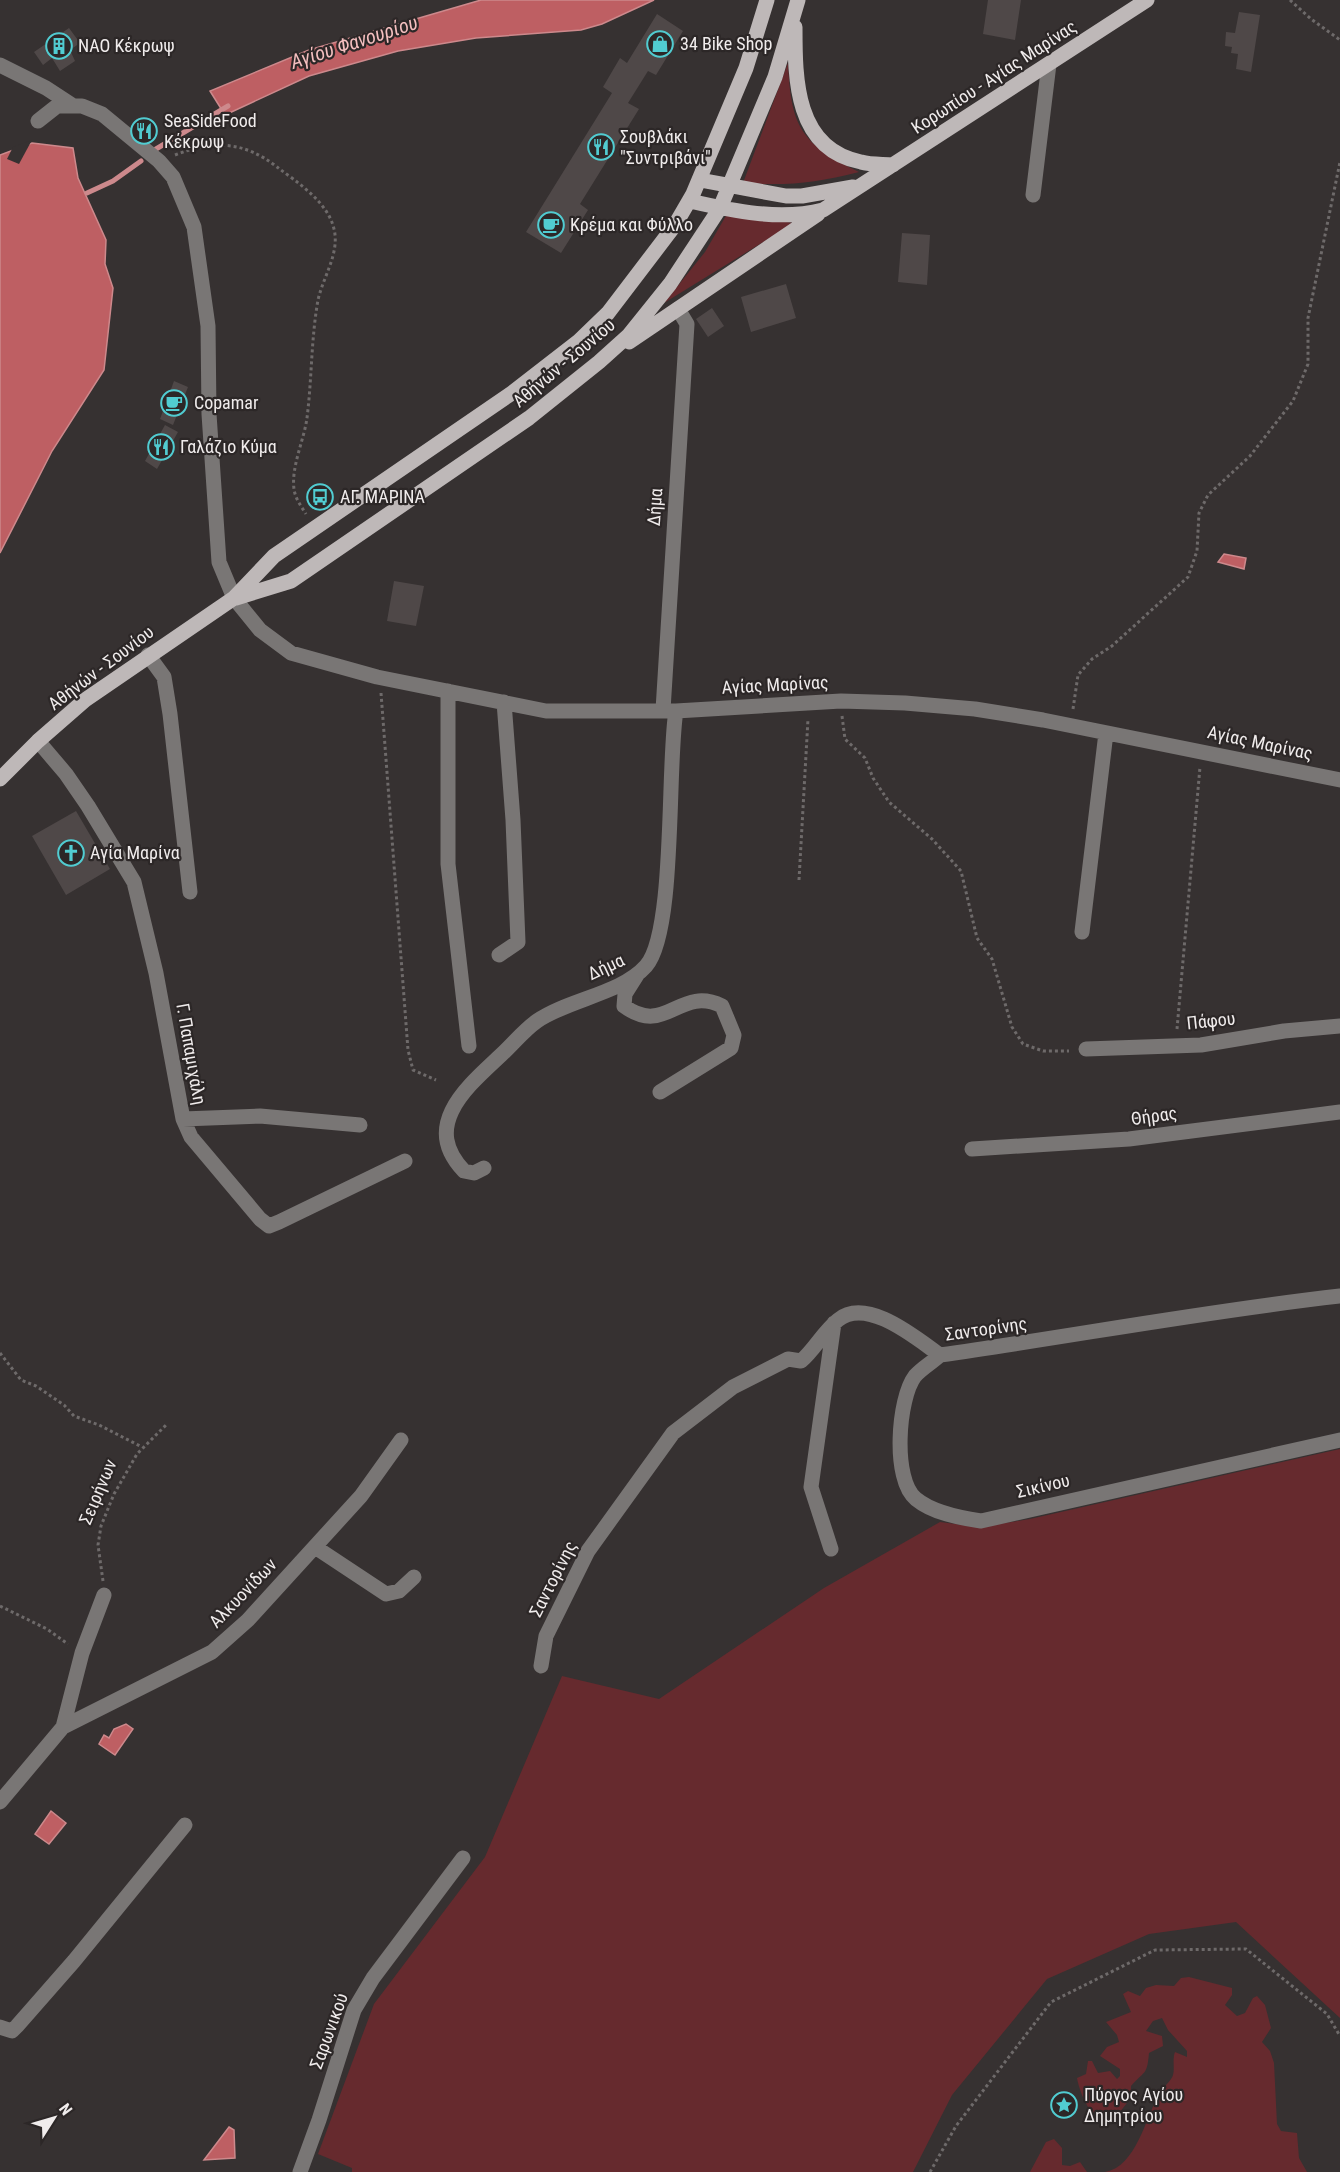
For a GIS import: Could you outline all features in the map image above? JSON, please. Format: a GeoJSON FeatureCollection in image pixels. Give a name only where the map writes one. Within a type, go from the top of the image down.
{"type":"FeatureCollection","features":[{"type":"Feature","properties":{"kind":"main road","name":"Αθήνών - Σουνίου"},"geometry":{"type":"LineString","coordinates":[[0,779],[38,741],[85,700],[234,598],[274,556],[512,393],[579,341],[608,313],[646,266],[690,201],[746,68],[767,0]]}},
{"type":"Feature","properties":{"kind":"main road","name":"Κορωπίου - Αγίας Μαρίνας"},"geometry":{"type":"LineString","coordinates":[[690,201],[720,208],[789,216],[823,210],[1147,0]]}},
{"type":"Feature","properties":{"kind":"main road","name":"Αθήνών - Σουνίου"},"geometry":{"type":"LineString","coordinates":[[234,598],[291,581],[529,418],[629,335],[670,284],[720,208],[775,77],[796,5]]}},
{"type":"Feature","properties":{"kind":"main road"},"geometry":{"type":"LineString","coordinates":[[796,5],[795,70],[799,96],[811,126],[824,143],[842,155],[860,162],[893,165]]}},
{"type":"Feature","properties":{"kind":"main road","name":"Κορωπίου - Αγίας Μαρίνας"},"geometry":{"type":"LineString","coordinates":[[700,180],[802,196],[861,186]]}},
{"type":"Feature","properties":{"kind":"main road"},"geometry":{"type":"LineString","coordinates":[[599,362],[823,210]]}},
{"type":"Feature","properties":{"kind":"street","name":"Αγίας Μαρίνας"},"geometry":{"type":"LineString","coordinates":[[0,64],[46,88],[72,105],[82,106],[102,114],[159,161],[173,177],[194,227],[208,327],[209,414],[219,562],[234,598],[260,630],[291,653],[377,677],[546,711],[669,710],[841,701],[905,703],[975,709],[1201,750],[1340,780]]}},
{"type":"Feature","properties":{"kind":"street"},"geometry":{"type":"LineString","coordinates":[[1033,195],[1049,64]]}},
{"type":"Feature","properties":{"kind":"street"},"geometry":{"type":"LineString","coordinates":[[38,121],[57,105],[72,105]]}},
{"type":"Feature","properties":{"kind":"street","name":"Δήμα"},"geometry":{"type":"LineString","coordinates":[[484,1168],[474,1173],[464,1171],[450,1150],[448,1130],[450,1113],[467,1087],[537,1021],[637,975],[648,964],[659,943],[671,813],[669,710],[687,324],[678,309]]}},
{"type":"Feature","properties":{"kind":"street"},"geometry":{"type":"LineString","coordinates":[[148,655],[164,677],[190,892]]}},
{"type":"Feature","properties":{"kind":"street"},"geometry":{"type":"LineString","coordinates":[[448,692],[448,864],[469,1046]]}},
{"type":"Feature","properties":{"kind":"street"},"geometry":{"type":"LineString","coordinates":[[499,955],[518,942],[513,820],[504,702]]}},
{"type":"Feature","properties":{"kind":"street"},"geometry":{"type":"LineString","coordinates":[[1082,932],[1106,733]]}},
{"type":"Feature","properties":{"kind":"street","name":"Γ. Παπαμιχάλη"},"geometry":{"type":"LineString","coordinates":[[38,741],[66,774],[88,806],[134,882],[156,973],[183,1119],[191,1137],[269,1226],[405,1161]]}},
{"type":"Feature","properties":{"kind":"street"},"geometry":{"type":"LineString","coordinates":[[637,975],[625,994],[624,1006],[635,1014],[653,1018],[693,1001],[707,999],[722,1006],[734,1035],[731,1048],[660,1092]]}},
{"type":"Feature","properties":{"kind":"street","name":"Πάφου"},"geometry":{"type":"LineString","coordinates":[[1086,1048],[1201,1045],[1284,1031],[1340,1026]]}},
{"type":"Feature","properties":{"kind":"street","name":"Θήρας"},"geometry":{"type":"LineString","coordinates":[[972,1149],[1129,1139],[1340,1112]]}},
{"type":"Feature","properties":{"kind":"street"},"geometry":{"type":"LineString","coordinates":[[183,1119],[260,1116],[360,1125]]}},
{"type":"Feature","properties":{"kind":"street","name":"Σαντορίνης"},"geometry":{"type":"LineString","coordinates":[[541,1666],[546,1636],[588,1551],[673,1433],[733,1387],[788,1359],[801,1361],[834,1323],[853,1313],[890,1320],[940,1355],[1250,1306],[1340,1296]]}},
{"type":"Feature","properties":{"kind":"street"},"geometry":{"type":"LineString","coordinates":[[831,1549],[811,1487],[834,1323]]}},
{"type":"Feature","properties":{"kind":"street","name":"Σικίνου"},"geometry":{"type":"LineString","coordinates":[[940,1355],[915,1376],[905,1398],[900,1455],[905,1479],[915,1498],[956,1517],[981,1521],[1340,1440]]}},
{"type":"Feature","properties":{"kind":"street","name":"Αλκυονίδων"},"geometry":{"type":"LineString","coordinates":[[0,1802],[63,1727],[212,1652],[248,1620],[361,1496],[401,1440]]}},
{"type":"Feature","properties":{"kind":"street"},"geometry":{"type":"LineString","coordinates":[[315,1547],[386,1594],[399,1591],[414,1577]]}},
{"type":"Feature","properties":{"kind":"street"},"geometry":{"type":"LineString","coordinates":[[63,1727],[82,1653],[104,1594]]}},
{"type":"Feature","properties":{"kind":"street"},"geometry":{"type":"LineString","coordinates":[[0,2027],[12,2031],[17,2026],[74,1961],[185,1825]]}},
{"type":"Feature","properties":{"kind":"street","name":"Σαρωνικού"},"geometry":{"type":"LineString","coordinates":[[300,2172],[354,2010],[372,1978],[463,1857]]}},
{"type":"Feature","properties":{"kind":"path"},"geometry":{"type":"LineString","coordinates":[[1290,0],[1340,40]]}},
{"type":"Feature","properties":{"kind":"path"},"geometry":{"type":"LineString","coordinates":[[159,161],[212,144],[244,147],[261,155],[300,184],[329,215],[335,230],[335,244],[319,297],[313,330],[307,420],[294,476],[294,490],[298,503],[315,528]]}},
{"type":"Feature","properties":{"kind":"path"},"geometry":{"type":"LineString","coordinates":[[1071,725],[1078,675],[1092,659],[1112,646],[1188,577],[1197,551],[1199,513],[1208,495],[1250,456],[1293,400],[1308,364],[1308,318],[1340,162]]}},
{"type":"Feature","properties":{"kind":"path"},"geometry":{"type":"LineString","coordinates":[[377,677],[381,693],[390,847],[408,1050],[413,1070],[436,1080]]}},
{"type":"Feature","properties":{"kind":"path"},"geometry":{"type":"LineString","coordinates":[[841,701],[845,739],[865,758],[873,778],[889,802],[932,839],[961,871],[977,938],[992,959],[1012,1027],[1023,1044],[1043,1051],[1086,1048]]}},
{"type":"Feature","properties":{"kind":"path"},"geometry":{"type":"LineString","coordinates":[[799,880],[809,702]]}},
{"type":"Feature","properties":{"kind":"path"},"geometry":{"type":"LineString","coordinates":[[1178,1044],[1177,1016],[1191,886],[1201,750]]}},
{"type":"Feature","properties":{"kind":"path"},"geometry":{"type":"LineString","coordinates":[[0,1353],[21,1380],[36,1386],[63,1404],[74,1416],[99,1425],[142,1447]]}},
{"type":"Feature","properties":{"kind":"path","name":"Σειρήνων"},"geometry":{"type":"LineString","coordinates":[[104,1594],[98,1545],[101,1526],[114,1494],[142,1447],[167,1424]]}},
{"type":"Feature","properties":{"kind":"path"},"geometry":{"type":"LineString","coordinates":[[0,1606],[47,1629],[82,1653]]}},
{"type":"Feature","properties":{"kind":"path"},"geometry":{"type":"LineString","coordinates":[[930,2172],[956,2126],[1051,2002],[1155,1950],[1246,1949],[1328,2014],[1340,2036]]}},
{"type":"Feature","properties":{"kind":"shaded area"},"geometry":{"type":"Polygon","coordinates":[[[788,63],[792,103],[803,131],[824,152],[859,172],[801,183],[743,183],[788,63]]]}},
{"type":"Feature","properties":{"kind":"shaded area"},"geometry":{"type":"Polygon","coordinates":[[[727,214],[794,223],[664,303],[705,252],[727,214]]]}},
{"type":"Feature","properties":{"kind":"shaded area"},"geometry":{"type":"Polygon","coordinates":[[[1340,1449],[1340,2018],[1236,1922],[1149,1934],[1047,1979],[952,2095],[913,2172],[352,2172],[352,2168],[318,2154],[374,2004],[485,1857],[562,1676],[659,1699],[824,1588],[940,1522],[979,1527],[1030,1519],[1340,1449]]]}},
{"type":"Feature","properties":{"kind":"shaded area"},"geometry":{"type":"Polygon","coordinates":[[[1189,1977],[1232,1988],[1232,1995],[1225,2005],[1237,2016],[1245,2013],[1253,1998],[1257,1996],[1265,2005],[1271,2028],[1262,2042],[1270,2051],[1274,2063],[1277,2124],[1281,2131],[1297,2133],[1299,2158],[1307,2172],[1105,2172],[1125,2161],[1132,2151],[1159,2094],[1172,2077],[1175,2052],[1187,2057],[1187,2051],[1168,2030],[1162,2018],[1153,2021],[1146,2031],[1162,2036],[1163,2046],[1149,2053],[1146,2069],[1131,2086],[1127,2103],[1115,2117],[1107,2120],[1099,2118],[1087,2106],[1077,2078],[1086,2074],[1088,2061],[1092,2061],[1098,2073],[1110,2071],[1117,2079],[1120,2076],[1120,2069],[1100,2056],[1107,2047],[1119,2042],[1117,2035],[1106,2022],[1131,2012],[1123,1994],[1128,1991],[1140,1996],[1146,1988],[1156,1985],[1174,1986],[1181,1978],[1189,1977]]]}},
{"type":"Feature","properties":{"kind":"shaded area"},"geometry":{"type":"Polygon","coordinates":[[[1054,2139],[1062,2148],[1062,2165],[1070,2166],[1080,2162],[1087,2172],[1030,2172],[1046,2142],[1054,2139]]]}},
{"type":"Feature","properties":{"kind":"water"},"geometry":{"type":"Polygon","coordinates":[[[481,0],[654,0],[602,24],[581,30],[476,38],[398,51],[309,76],[225,115],[210,91],[309,50],[481,0]]]}},
{"type":"Feature","properties":{"kind":"water"},"geometry":{"type":"Polygon","coordinates":[[[32,143],[73,148],[78,178],[106,240],[105,264],[113,288],[104,370],[52,451],[0,553],[0,155],[32,143]]]}},
{"type":"Feature","properties":{"kind":"water"},"geometry":{"type":"Polygon","coordinates":[[[1224,554],[1246,558],[1244,569],[1218,562],[1224,554]]]}},
{"type":"Feature","properties":{"kind":"water"},"geometry":{"type":"Polygon","coordinates":[[[126,1724],[133,1729],[115,1755],[99,1744],[104,1735],[109,1738],[114,1729],[126,1724]]]}},
{"type":"Feature","properties":{"kind":"water"},"geometry":{"type":"Polygon","coordinates":[[[51,1811],[66,1823],[49,1844],[35,1834],[51,1811]]]}},
{"type":"Feature","properties":{"kind":"water"},"geometry":{"type":"Polygon","coordinates":[[[229,2127],[234,2130],[235,2158],[204,2160],[229,2127]]]}},
{"type":"Feature","properties":{"kind":"pier"},"geometry":{"type":"Polygon","coordinates":[[[32,140],[19,164],[7,159],[13,147],[32,140]]]}},
{"type":"Feature","properties":{"kind":"building"},"geometry":{"type":"Polygon","coordinates":[[[988,0],[1021,0],[1015,40],[983,34],[988,0]]]}},
{"type":"Feature","properties":{"kind":"building"},"geometry":{"type":"Polygon","coordinates":[[[1239,12],[1260,15],[1251,72],[1236,69],[1238,54],[1231,53],[1232,47],[1225,46],[1226,32],[1235,33],[1239,12]]]}},
{"type":"Feature","properties":{"kind":"building"},"geometry":{"type":"Polygon","coordinates":[[[657,14],[683,31],[656,75],[648,71],[628,103],[639,109],[580,204],[588,210],[561,253],[526,232],[612,93],[603,87],[620,58],[627,63],[657,14]]]}},
{"type":"Feature","properties":{"kind":"building","name":"ΝΑΟ Κέκρωψ"},"geometry":{"type":"Polygon","coordinates":[[[69,28],[80,43],[70,50],[75,61],[60,71],[52,58],[43,65],[34,52],[69,28]]]}},
{"type":"Feature","properties":{"kind":"building","name":"SeaSideFood Κέκρωψ"},"geometry":{"type":"Polygon","coordinates":[[[139,120],[155,136],[150,142],[133,126],[139,120]]]}},
{"type":"Feature","properties":{"kind":"building"},"geometry":{"type":"Polygon","coordinates":[[[902,233],[930,235],[927,285],[898,282],[902,233]]]}},
{"type":"Feature","properties":{"kind":"building"},"geometry":{"type":"Polygon","coordinates":[[[786,284],[796,318],[751,332],[741,297],[786,284]]]}},
{"type":"Feature","properties":{"kind":"building"},"geometry":{"type":"Polygon","coordinates":[[[712,308],[724,326],[708,337],[696,319],[712,308]]]}},
{"type":"Feature","properties":{"kind":"building","name":"Copamar"},"geometry":{"type":"Polygon","coordinates":[[[174,381],[188,387],[173,425],[160,419],[174,381]]]}},
{"type":"Feature","properties":{"kind":"building","name":"Γαλάζιο Κύμα"},"geometry":{"type":"Polygon","coordinates":[[[165,425],[178,432],[157,469],[145,461],[165,425]]]}},
{"type":"Feature","properties":{"kind":"building"},"geometry":{"type":"Polygon","coordinates":[[[394,581],[424,586],[416,626],[387,621],[394,581]]]}},
{"type":"Feature","properties":{"kind":"building","name":"Αγία Μαρίνα"},"geometry":{"type":"Polygon","coordinates":[[[76,811],[110,869],[66,895],[32,836],[76,811]]]}},
{"type":"Feature","properties":{"kind":"waterway","name":"Αγίου Φανουρίου"},"geometry":{"type":"LineString","coordinates":[[156,149],[228,106]]}},
{"type":"Feature","properties":{"kind":"waterway","name":"Αγίου Φανουρίου"},"geometry":{"type":"LineString","coordinates":[[87,193],[113,181],[141,161]]}},
{"type":"Feature","properties":{"kind":"place","name":"34 Bike Shop"},"geometry":{"type":"Point","coordinates":[660,44]}},
{"type":"Feature","properties":{"kind":"place","name":"ΝΑΟ Κέκρωψ"},"geometry":{"type":"Point","coordinates":[59,46]}},
{"type":"Feature","properties":{"kind":"place","name":"SeaSideFood Κέκρωψ"},"geometry":{"type":"Point","coordinates":[144,131]}},
{"type":"Feature","properties":{"kind":"place","name":"Σουβλάκι \"Συντριβάνι\""},"geometry":{"type":"Point","coordinates":[601,147]}},
{"type":"Feature","properties":{"kind":"place","name":"Κρέμα και Φύλλο"},"geometry":{"type":"Point","coordinates":[551,225]}},
{"type":"Feature","properties":{"kind":"place","name":"Copamar"},"geometry":{"type":"Point","coordinates":[174,403]}},
{"type":"Feature","properties":{"kind":"place","name":"Γαλάζιο Κύμα"},"geometry":{"type":"Point","coordinates":[161,447]}},
{"type":"Feature","properties":{"kind":"place","name":"ΑΓ. ΜΑΡΙΝΑ"},"geometry":{"type":"Point","coordinates":[320,497]}},
{"type":"Feature","properties":{"kind":"place","name":"Αγία Μαρίνα"},"geometry":{"type":"Point","coordinates":[71,853]}},
{"type":"Feature","properties":{"kind":"place","name":"Πύργος Αγίου Δημητρίου"},"geometry":{"type":"Point","coordinates":[1064,2105]}}]}
